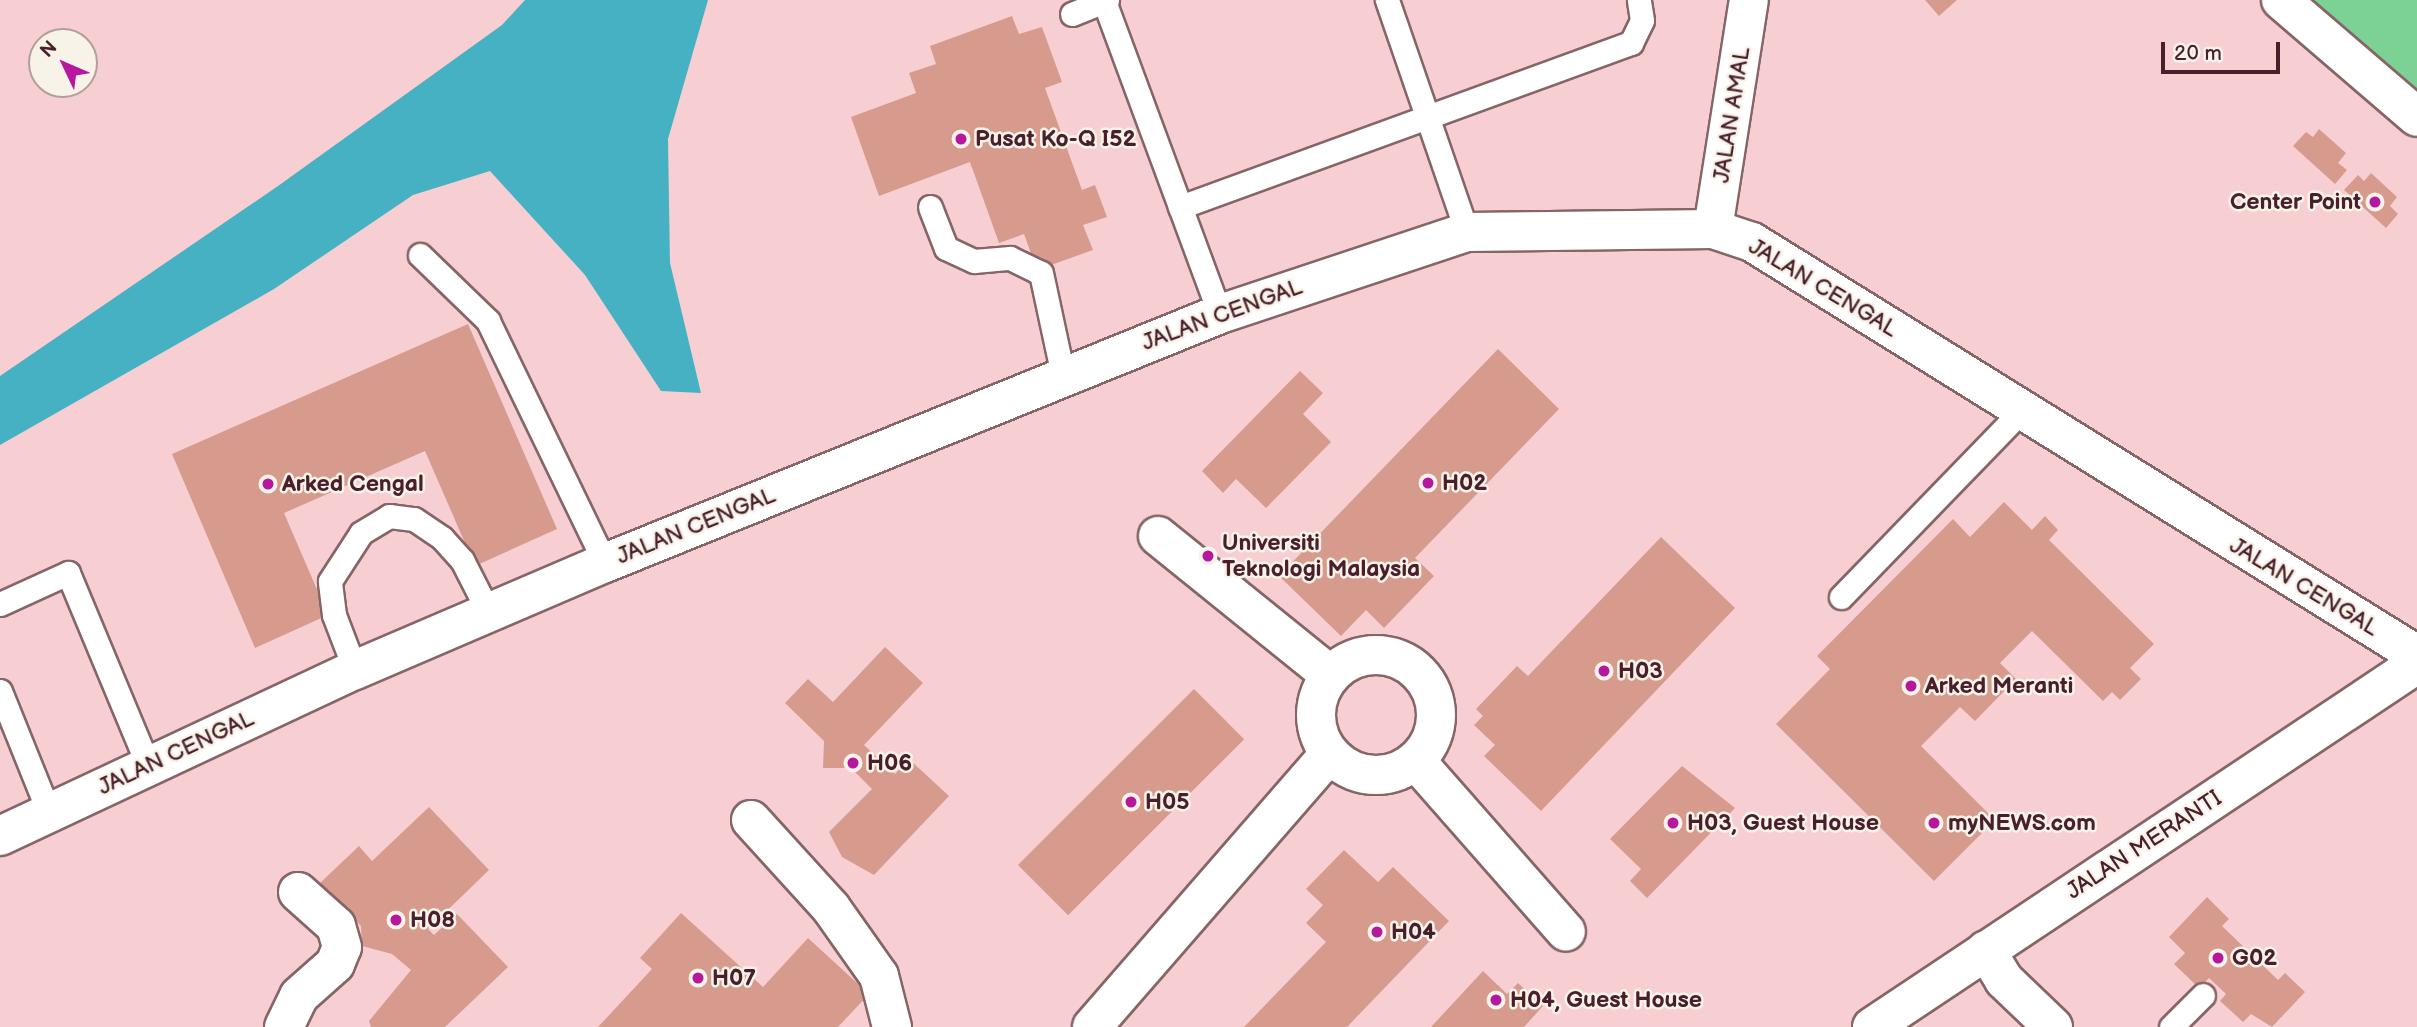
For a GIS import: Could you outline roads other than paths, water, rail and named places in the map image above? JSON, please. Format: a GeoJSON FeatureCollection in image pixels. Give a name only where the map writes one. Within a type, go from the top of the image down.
{"type":"FeatureCollection","features":[{"type":"Feature","properties":{"kind":"street"},"geometry":{"type":"LineString","coordinates":[[2281,0],[2417,117]]}},
{"type":"Feature","properties":{"kind":"street","name":"JALAN AMAL"},"geometry":{"type":"LineString","coordinates":[[1713,229],[1743,11]]}},
{"type":"Feature","properties":{"kind":"street","name":"JALAN CENGAL"},"geometry":{"type":"LineString","coordinates":[[0,836],[355,670],[605,563],[1220,314],[1467,232],[1713,229],[1752,242],[2417,655]]}},
{"type":"Feature","properties":{"kind":"street"},"geometry":{"type":"LineString","coordinates":[[1158,536],[1330,675]]}},
{"type":"Feature","properties":{"kind":"street"},"geometry":{"type":"LineString","coordinates":[[1384,655],[1419,672],[1431,689],[1436,727],[1416,761],[1381,776],[1361,775],[1329,754],[1320,740],[1316,706],[1330,675],[1364,656],[1384,655]]}},
{"type":"Feature","properties":{"kind":"street","name":"JALAN MERANTI"},"geometry":{"type":"LineString","coordinates":[[1872,1027],[2417,664]]}},
{"type":"Feature","properties":{"kind":"street"},"geometry":{"type":"LineString","coordinates":[[1092,1027],[1329,754]]}},
{"type":"Feature","properties":{"kind":"street"},"geometry":{"type":"LineString","coordinates":[[1416,761],[1566,932]]}},
{"type":"Feature","properties":{"kind":"street"},"geometry":{"type":"LineString","coordinates":[[751,820],[831,908],[879,976],[892,1027]]}},
{"type":"Feature","properties":{"kind":"street"},"geometry":{"type":"LineString","coordinates":[[284,1027],[299,996],[335,964],[342,947],[336,926],[298,892]]}},
{"type":"Feature","properties":{"kind":"street"},"geometry":{"type":"LineString","coordinates":[[1986,950],[2004,980],[2053,1027]]}},
{"type":"Feature","properties":{"kind":"lane"},"geometry":{"type":"LineString","coordinates":[[1387,0],[1430,117],[1467,232]]}},
{"type":"Feature","properties":{"kind":"lane"},"geometry":{"type":"LineString","coordinates":[[1180,207],[1631,43],[1642,20],[1639,0]]}},
{"type":"Feature","properties":{"kind":"lane"},"geometry":{"type":"LineString","coordinates":[[1072,14],[1106,1],[1220,314]]}},
{"type":"Feature","properties":{"kind":"lane"},"geometry":{"type":"LineString","coordinates":[[930,207],[946,248],[974,261],[1010,258],[1041,274],[1063,376]]}},
{"type":"Feature","properties":{"kind":"lane"},"geometry":{"type":"LineString","coordinates":[[420,255],[488,321],[605,563]]}},
{"type":"Feature","properties":{"kind":"lane"},"geometry":{"type":"LineString","coordinates":[[1841,597],[2021,411]]}},
{"type":"Feature","properties":{"kind":"lane"},"geometry":{"type":"LineString","coordinates":[[355,670],[334,615],[330,581],[361,533],[389,516],[414,519],[442,538],[462,560],[489,613]]}},
{"type":"Feature","properties":{"kind":"lane"},"geometry":{"type":"LineString","coordinates":[[0,604],[68,573],[148,765]]}},
{"type":"Feature","properties":{"kind":"lane"},"geometry":{"type":"LineString","coordinates":[[0,691],[48,813]]}},
{"type":"Feature","properties":{"kind":"lane"},"geometry":{"type":"LineString","coordinates":[[2171,1027],[2203,995]]}},
{"type":"Feature","properties":{"kind":"water"},"geometry":{"type":"Polygon","coordinates":[[[525,0],[708,0],[668,139],[670,263],[701,393],[661,391],[585,275],[490,171],[413,195],[274,289],[0,445],[0,376],[278,186],[502,25],[525,0]]]}},
{"type":"Feature","properties":{"kind":"place","name":"Pusat Ko-Q I52"},"geometry":{"type":"Point","coordinates":[961,139]}},
{"type":"Feature","properties":{"kind":"place","name":"Center Point"},"geometry":{"type":"Point","coordinates":[2375,202]}},
{"type":"Feature","properties":{"kind":"place","name":"H02"},"geometry":{"type":"Point","coordinates":[1428,483]}},
{"type":"Feature","properties":{"kind":"place","name":"Arked Cengal"},"geometry":{"type":"Point","coordinates":[268,484]}},
{"type":"Feature","properties":{"kind":"place","name":"Universiti Teknologi Malaysia"},"geometry":{"type":"Point","coordinates":[1208,556]}},
{"type":"Feature","properties":{"kind":"place","name":"H03"},"geometry":{"type":"Point","coordinates":[1604,671]}},
{"type":"Feature","properties":{"kind":"place","name":"Arked Meranti"},"geometry":{"type":"Point","coordinates":[1911,686]}},
{"type":"Feature","properties":{"kind":"place","name":"H06"},"geometry":{"type":"Point","coordinates":[853,763]}},
{"type":"Feature","properties":{"kind":"place","name":"H05"},"geometry":{"type":"Point","coordinates":[1131,802]}},
{"type":"Feature","properties":{"kind":"place","name":"H03, Guest House"},"geometry":{"type":"Point","coordinates":[1673,823]}},
{"type":"Feature","properties":{"kind":"place","name":"myNEWS.com"},"geometry":{"type":"Point","coordinates":[1934,823]}},
{"type":"Feature","properties":{"kind":"place","name":"H08"},"geometry":{"type":"Point","coordinates":[396,920]}},
{"type":"Feature","properties":{"kind":"place","name":"H04"},"geometry":{"type":"Point","coordinates":[1377,932]}},
{"type":"Feature","properties":{"kind":"place","name":"G02"},"geometry":{"type":"Point","coordinates":[2218,958]}},
{"type":"Feature","properties":{"kind":"place","name":"H07"},"geometry":{"type":"Point","coordinates":[698,978]}},
{"type":"Feature","properties":{"kind":"place","name":"H04, Guest House"},"geometry":{"type":"Point","coordinates":[1496,1000]}}]}
